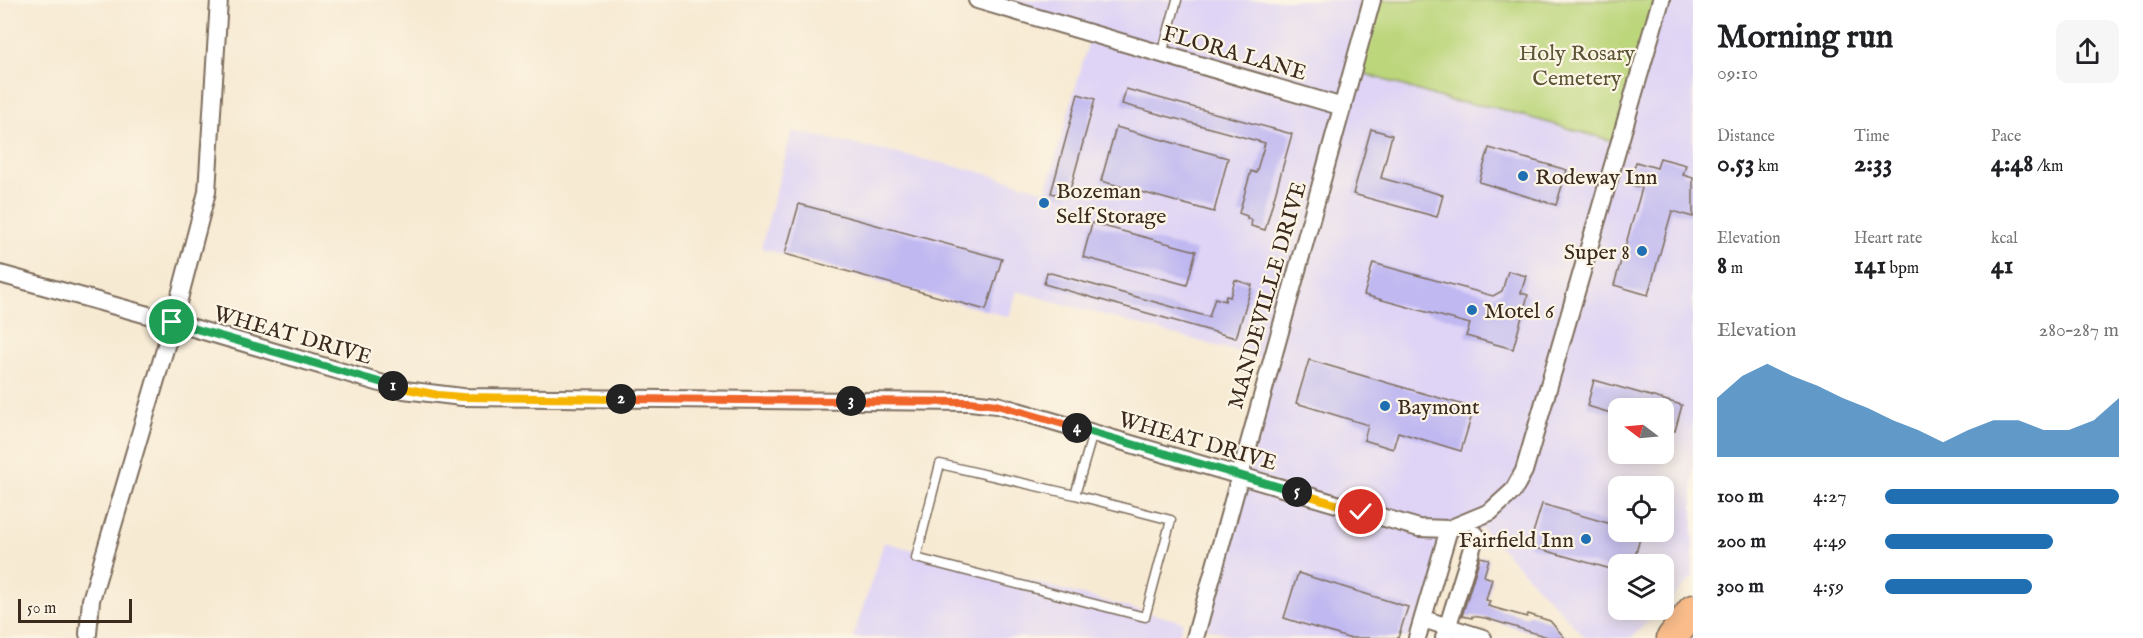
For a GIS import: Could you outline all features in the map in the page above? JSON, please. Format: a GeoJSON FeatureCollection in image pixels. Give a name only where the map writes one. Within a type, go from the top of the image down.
{"type":"FeatureCollection","features":[{"type":"Feature","properties":{"kind":"highway"},"geometry":{"type":"LineString","coordinates":[[1672,638],[1693,610]]}},
{"type":"Feature","properties":{"kind":"highway"},"geometry":{"type":"LineString","coordinates":[[1690,638],[1693,634]]}},
{"type":"Feature","properties":{"kind":"street"},"geometry":{"type":"LineString","coordinates":[[88,634],[91,600],[172,322],[207,192],[219,0]]}},
{"type":"Feature","properties":{"kind":"street","name":"FLORA LANE"},"geometry":{"type":"LineString","coordinates":[[977,0],[1342,107]]}},
{"type":"Feature","properties":{"kind":"street","name":"MANDEVILLE DRIVE"},"geometry":{"type":"LineString","coordinates":[[1195,638],[1372,0]]}},
{"type":"Feature","properties":{"kind":"street","name":"WHEAT DRIVE"},"geometry":{"type":"LineString","coordinates":[[0,274],[404,390],[462,397],[970,402],[997,405],[1419,528],[1449,529],[1490,512],[1513,491],[1524,471],[1661,0]]}},
{"type":"Feature","properties":{"kind":"street"},"geometry":{"type":"LineString","coordinates":[[1418,638],[1449,529]]}},
{"type":"Feature","properties":{"kind":"street"},"geometry":{"type":"LineString","coordinates":[[1446,632],[1476,535]]}},
{"type":"Feature","properties":{"kind":"street"},"geometry":{"type":"LineString","coordinates":[[1423,620],[1446,632],[1483,638]]}},
{"type":"Feature","properties":{"kind":"lane"},"geometry":{"type":"LineString","coordinates":[[1162,54],[1174,1]]}},
{"type":"Feature","properties":{"kind":"lane"},"geometry":{"type":"LineString","coordinates":[[1075,495],[1093,433]]}},
{"type":"Feature","properties":{"kind":"lane"},"geometry":{"type":"LineString","coordinates":[[940,464],[1075,495],[1171,520],[1145,617],[916,558],[940,464]]}},
{"type":"Feature","properties":{"kind":"shaded area"},"geometry":{"type":"Polygon","coordinates":[[[977,0],[1372,0],[1451,101],[1493,107],[1661,0],[1693,0],[1693,576],[1674,596],[1674,554],[1608,554],[1608,620],[1650,620],[1631,638],[1586,638],[1482,528],[1455,541],[1426,638],[1241,638],[1198,626],[1271,361],[1017,291],[1009,317],[761,248],[792,131],[977,171],[1046,191],[1091,33],[977,0]]]}},
{"type":"Feature","properties":{"kind":"shaded area"},"geometry":{"type":"Polygon","coordinates":[[[884,542],[1183,622],[1178,638],[853,638],[884,542]]]}},
{"type":"Feature","properties":{"kind":"green space","name":"Holy Rosary Cemetery"},"geometry":{"type":"Polygon","coordinates":[[[1372,0],[1661,0],[1620,143],[1493,107],[1451,101],[1353,70],[1372,0]]]}},
{"type":"Feature","properties":{"kind":"building"},"geometry":{"type":"Polygon","coordinates":[[[1126,89],[1292,134],[1265,230],[1251,226],[1252,220],[1239,213],[1251,171],[1256,173],[1265,143],[1122,104],[1126,89]]]}},
{"type":"Feature","properties":{"kind":"building"},"geometry":{"type":"Polygon","coordinates":[[[1078,94],[1095,99],[1068,197],[1051,193],[1078,94]]]}},
{"type":"Feature","properties":{"kind":"building"},"geometry":{"type":"Polygon","coordinates":[[[1116,127],[1228,158],[1214,212],[1101,181],[1116,127]]]}},
{"type":"Feature","properties":{"kind":"building"},"geometry":{"type":"Polygon","coordinates":[[[1371,129],[1392,135],[1381,178],[1443,195],[1437,217],[1353,194],[1371,129]]]}},
{"type":"Feature","properties":{"kind":"building","name":"Rodeway Inn"},"geometry":{"type":"Polygon","coordinates":[[[1489,148],[1567,170],[1556,205],[1479,182],[1489,148]]]}},
{"type":"Feature","properties":{"kind":"building","name":"Super 8"},"geometry":{"type":"Polygon","coordinates":[[[1660,158],[1686,165],[1683,175],[1693,178],[1693,217],[1672,211],[1648,295],[1614,285],[1642,188],[1629,184],[1636,162],[1657,168],[1660,158]]]}},
{"type":"Feature","properties":{"kind":"building"},"geometry":{"type":"Polygon","coordinates":[[[799,204],[1002,259],[986,310],[785,254],[799,204]]]}},
{"type":"Feature","properties":{"kind":"building"},"geometry":{"type":"Polygon","coordinates":[[[1092,223],[1196,251],[1187,285],[1083,257],[1092,223]]]}},
{"type":"Feature","properties":{"kind":"building","name":"Motel 6"},"geometry":{"type":"Polygon","coordinates":[[[1373,263],[1493,296],[1502,291],[1508,271],[1526,276],[1521,293],[1528,295],[1513,349],[1466,336],[1470,324],[1364,295],[1373,263]]]}},
{"type":"Feature","properties":{"kind":"building"},"geometry":{"type":"Polygon","coordinates":[[[1047,272],[1209,317],[1215,298],[1225,301],[1226,296],[1230,297],[1235,280],[1252,285],[1236,338],[1044,284],[1047,272]]]}},
{"type":"Feature","properties":{"kind":"building","name":"Baymont"},"geometry":{"type":"Polygon","coordinates":[[[1309,360],[1474,408],[1461,451],[1398,432],[1393,449],[1364,440],[1368,425],[1296,403],[1309,360]]]}},
{"type":"Feature","properties":{"kind":"building"},"geometry":{"type":"Polygon","coordinates":[[[1594,380],[1657,398],[1608,398],[1608,412],[1587,406],[1594,380]]]}},
{"type":"Feature","properties":{"kind":"building"},"geometry":{"type":"Polygon","coordinates":[[[1674,403],[1682,405],[1674,431],[1674,403]]]}},
{"type":"Feature","properties":{"kind":"building","name":"Fairfield Inn"},"geometry":{"type":"Polygon","coordinates":[[[1542,504],[1608,523],[1608,542],[1639,542],[1636,554],[1608,554],[1608,568],[1529,546],[1542,504]]]}},
{"type":"Feature","properties":{"kind":"building"},"geometry":{"type":"Polygon","coordinates":[[[1480,557],[1489,559],[1484,576],[1492,579],[1486,600],[1490,601],[1488,606],[1550,621],[1565,638],[1551,638],[1485,618],[1462,616],[1480,557]]]}},
{"type":"Feature","properties":{"kind":"building"},"geometry":{"type":"Polygon","coordinates":[[[1298,573],[1408,607],[1398,638],[1348,638],[1284,618],[1298,573]]]}},
{"type":"Feature","properties":{"kind":"place","name":"Rodeway Inn"},"geometry":{"type":"Point","coordinates":[1523,176]}},
{"type":"Feature","properties":{"kind":"place","name":"Bozeman Self Storage"},"geometry":{"type":"Point","coordinates":[1044,203]}},
{"type":"Feature","properties":{"kind":"place","name":"Super 8"},"geometry":{"type":"Point","coordinates":[1642,251]}},
{"type":"Feature","properties":{"kind":"place","name":"Motel 6"},"geometry":{"type":"Point","coordinates":[1472,310]}},
{"type":"Feature","properties":{"kind":"place","name":"Baymont"},"geometry":{"type":"Point","coordinates":[1385,406]}},
{"type":"Feature","properties":{"kind":"place","name":"Fairfield Inn"},"geometry":{"type":"Point","coordinates":[1586,539]}},
{"type":"Feature","properties":{"kind":"route"},"geometry":{"type":"LineString","coordinates":[[172,322],[404,390],[438,395],[970,402],[997,405],[1361,512]]}}]}
